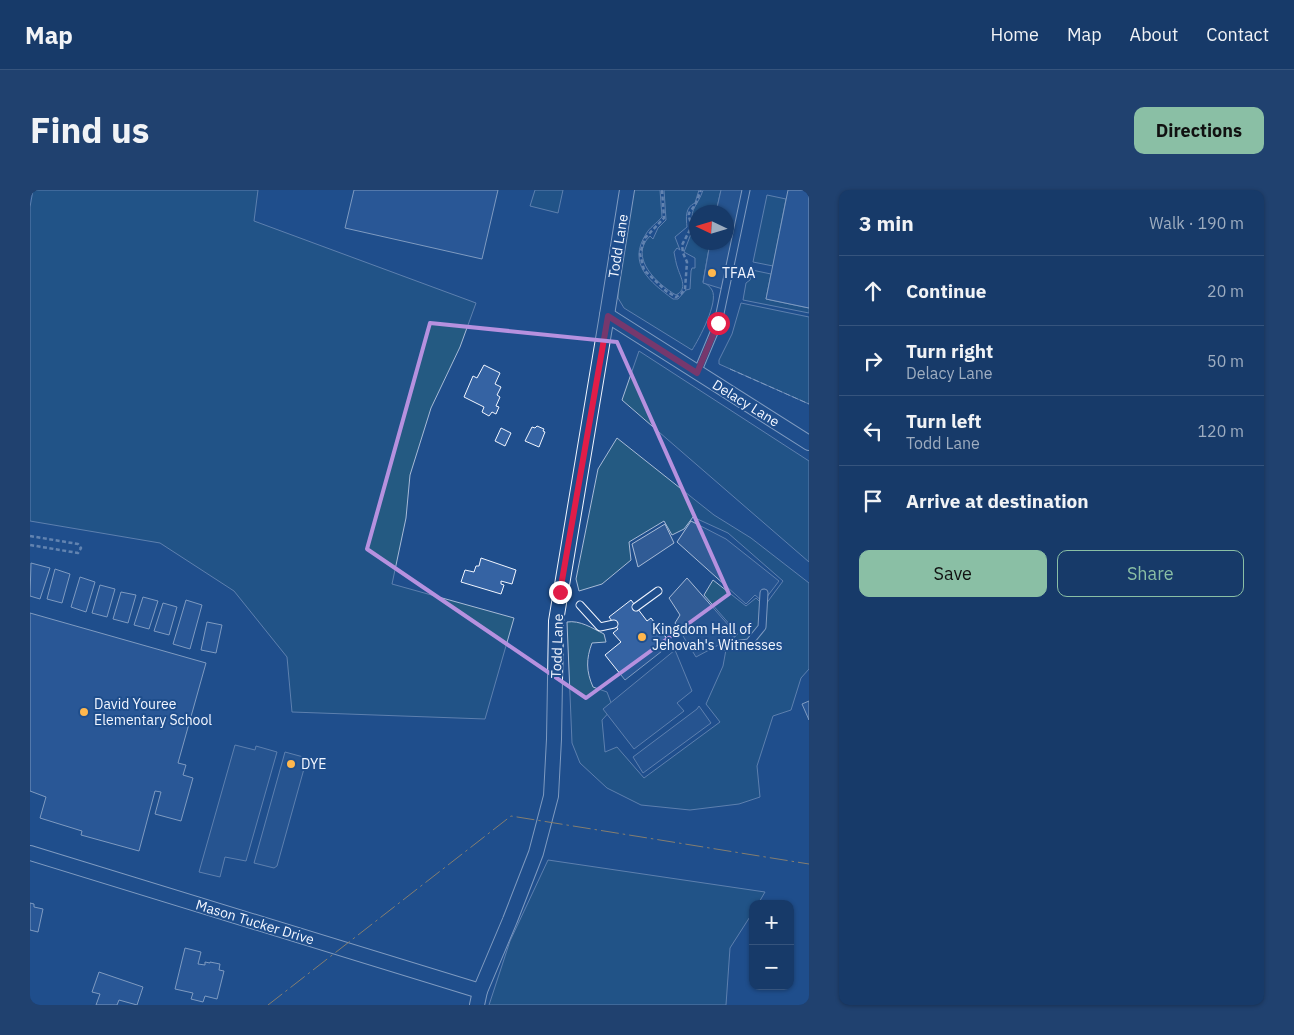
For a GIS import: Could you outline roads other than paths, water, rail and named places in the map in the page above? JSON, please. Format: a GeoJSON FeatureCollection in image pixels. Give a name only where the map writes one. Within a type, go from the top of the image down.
{"type":"FeatureCollection","features":[{"type":"Feature","properties":{"kind":"street","name":"Todd Lane"},"geometry":{"type":"LineString","coordinates":[[476,1005],[536,853],[551,796],[556,621],[608,316],[627,190]]}},
{"type":"Feature","properties":{"kind":"street","name":"Delacy Lane"},"geometry":{"type":"LineString","coordinates":[[608,316],[809,443]]}},
{"type":"Feature","properties":{"kind":"street","name":"Mason Tucker Drive"},"geometry":{"type":"LineString","coordinates":[[30,853],[480,991]]}},
{"type":"Feature","properties":{"kind":"lane"},"geometry":{"type":"LineString","coordinates":[[697,373],[718,323],[746,190]]}},
{"type":"Feature","properties":{"kind":"lane"},"geometry":{"type":"LineString","coordinates":[[636,608],[658,590]]}},
{"type":"Feature","properties":{"kind":"lane"},"geometry":{"type":"LineString","coordinates":[[724,646],[748,643],[762,627],[764,593]]}},
{"type":"Feature","properties":{"kind":"lane"},"geometry":{"type":"LineString","coordinates":[[580,605],[600,627],[614,624]]}},
{"type":"Feature","properties":{"kind":"place","name":"TFAA"},"geometry":{"type":"Point","coordinates":[712,273]}},
{"type":"Feature","properties":{"kind":"place","name":"Kingdom Hall of Jehovah's Witnesses"},"geometry":{"type":"Point","coordinates":[642,637]}},
{"type":"Feature","properties":{"kind":"place","name":"David Youree Elementary School"},"geometry":{"type":"Point","coordinates":[84,712]}},
{"type":"Feature","properties":{"kind":"place","name":"DYE"},"geometry":{"type":"Point","coordinates":[291,764]}}]}
